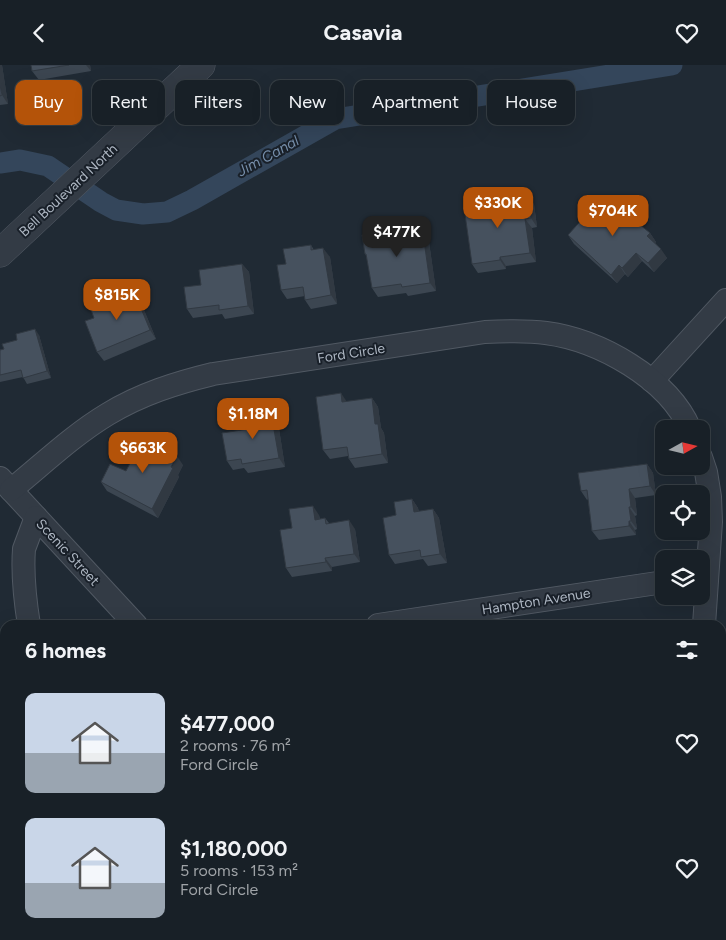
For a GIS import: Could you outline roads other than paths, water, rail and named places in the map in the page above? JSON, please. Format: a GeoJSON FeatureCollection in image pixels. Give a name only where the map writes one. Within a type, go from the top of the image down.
{"type":"FeatureCollection","features":[{"type":"Feature","properties":{"kind":"street","name":"Bell Boulevard North"},"geometry":{"type":"LineString","coordinates":[[0,253],[200,65]]}},
{"type":"Feature","properties":{"kind":"street"},"geometry":{"type":"LineString","coordinates":[[652,381],[726,300]]}},
{"type":"Feature","properties":{"kind":"street","name":"Ford Circle"},"geometry":{"type":"LineString","coordinates":[[5,484],[108,414],[134,399],[186,380],[213,374],[485,332],[515,330],[546,333],[576,339],[607,351],[626,361],[652,381],[673,401],[685,420]]}},
{"type":"Feature","properties":{"kind":"street"},"geometry":{"type":"LineString","coordinates":[[706,475],[711,522],[707,550]]}},
{"type":"Feature","properties":{"kind":"street","name":"Scenic Street"},"geometry":{"type":"LineString","coordinates":[[5,484],[131,620]]}},
{"type":"Feature","properties":{"kind":"street"},"geometry":{"type":"LineString","coordinates":[[28,620],[23,575],[24,549],[36,517]]}},
{"type":"Feature","properties":{"kind":"street","name":"Hampton Avenue"},"geometry":{"type":"LineString","coordinates":[[411,620],[655,583]]}},
{"type":"Feature","properties":{"kind":"street"},"geometry":{"type":"LineString","coordinates":[[704,605],[704,620]]}},
{"type":"Feature","properties":{"kind":"waterway","name":"Jim Canal"},"geometry":{"type":"LineString","coordinates":[[0,163],[20,160],[48,166],[116,210],[143,214],[167,212],[192,200],[335,119],[672,65]]}}]}
